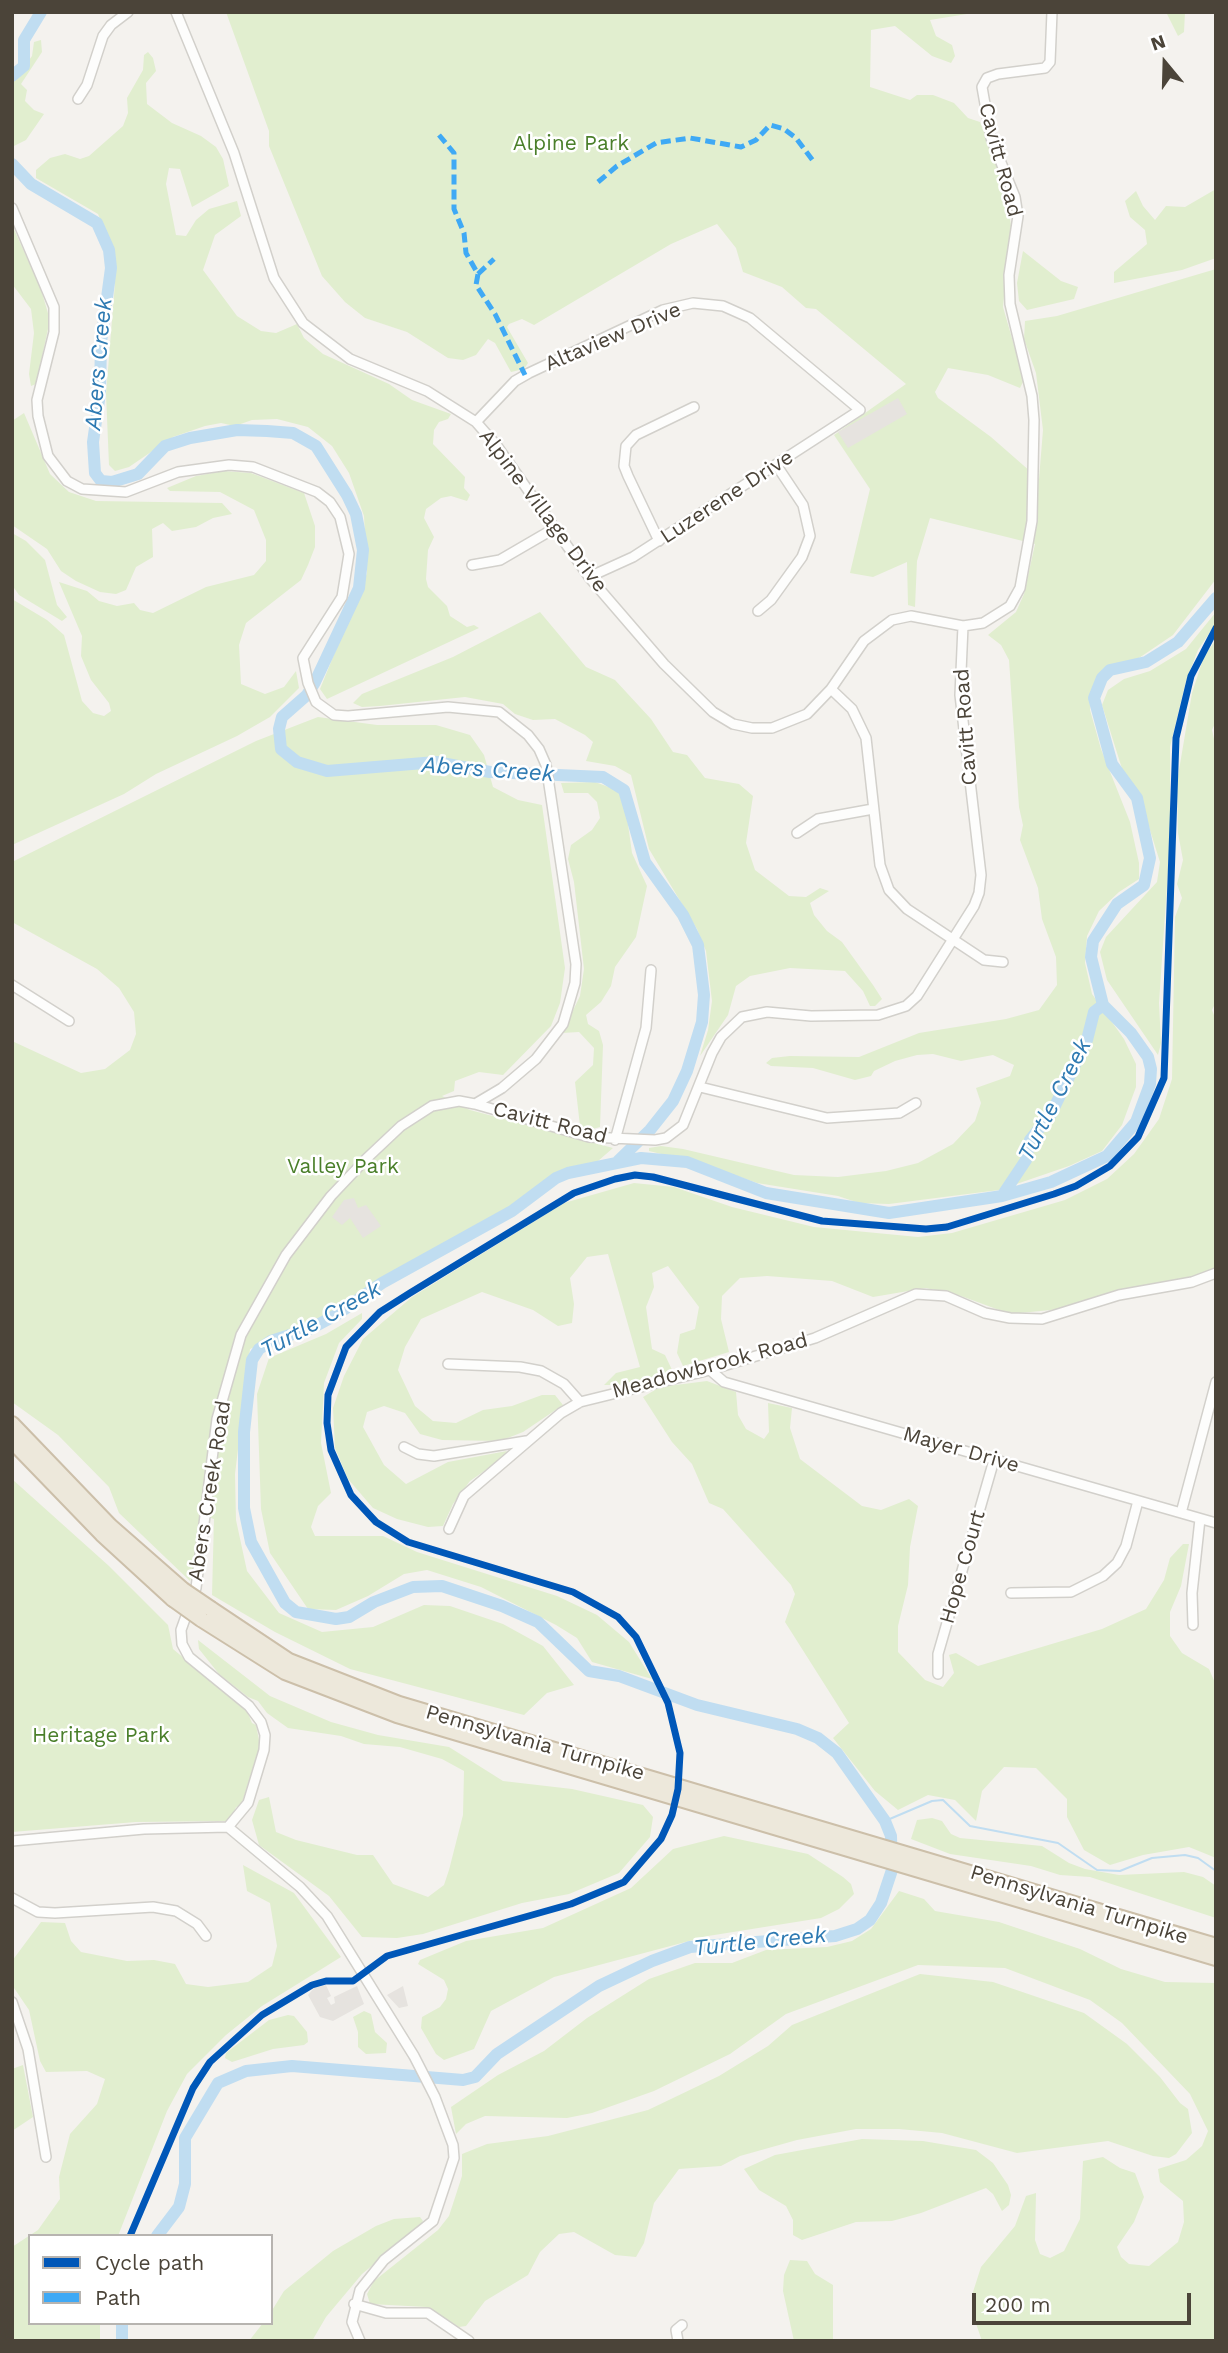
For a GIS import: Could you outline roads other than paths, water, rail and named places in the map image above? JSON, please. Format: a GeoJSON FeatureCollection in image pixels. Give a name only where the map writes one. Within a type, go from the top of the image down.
{"type":"FeatureCollection","features":[{"type":"Feature","properties":{"kind":"highway","name":"Pennsylvania Turnpike"},"geometry":{"type":"LineString","coordinates":[[12,1424],[178,1594]]}},
{"type":"Feature","properties":{"kind":"highway","name":"Pennsylvania Turnpike"},"geometry":{"type":"LineString","coordinates":[[12,1441],[102,1534],[206,1614],[289,1661],[400,1704],[691,1796],[847,1843],[1216,1946]]}},
{"type":"Feature","properties":{"kind":"highway","name":"Pennsylvania Turnpike"},"geometry":{"type":"LineString","coordinates":[[939,1869],[1216,1958]]}},
{"type":"Feature","properties":{"kind":"street"},"geometry":{"type":"LineString","coordinates":[[78,99],[87,85],[103,36],[111,25],[128,12]]}},
{"type":"Feature","properties":{"kind":"street","name":"Alpine Village Drive"},"geometry":{"type":"LineString","coordinates":[[176,12],[220,115],[262,248],[288,302],[303,323],[350,359],[427,391],[476,422],[497,446],[589,577],[664,664],[713,712],[733,724],[772,728],[790,723],[807,714],[831,689],[864,641],[892,620],[913,616],[963,626]]}},
{"type":"Feature","properties":{"kind":"street","name":"Cavitt Road"},"geometry":{"type":"LineString","coordinates":[[475,1104],[589,1137],[619,1140],[666,1138],[683,1125],[721,1037],[742,1017],[767,1012],[847,1017],[895,1012],[916,996],[974,906],[981,874],[960,695],[963,626],[983,623],[1010,607],[1020,588],[1032,521],[1033,408],[1010,304],[1009,285],[1018,216],[1014,197],[990,138],[982,88],[986,78],[998,74],[1045,68],[1050,62],[1052,12]]}},
{"type":"Feature","properties":{"kind":"street"},"geometry":{"type":"LineString","coordinates":[[12,208],[54,307],[54,332],[37,400],[38,416],[48,456],[67,481],[82,489],[125,492],[178,472],[203,466],[253,467],[317,492],[330,502],[340,516],[346,534],[347,576],[342,597],[303,658],[308,683],[316,702],[334,715],[348,716],[448,707],[499,712],[528,735],[546,765],[576,964],[571,1003],[563,1024],[536,1059],[502,1088],[475,1104]]}},
{"type":"Feature","properties":{"kind":"street","name":"Altaview Drive"},"geometry":{"type":"LineString","coordinates":[[476,422],[508,387],[529,373],[663,310],[693,303],[723,306],[750,318],[860,410]]}},
{"type":"Feature","properties":{"kind":"street"},"geometry":{"type":"LineString","coordinates":[[659,541],[624,466],[626,446],[636,435],[694,407]]}},
{"type":"Feature","properties":{"kind":"street","name":"Luzerene Drive"},"geometry":{"type":"LineString","coordinates":[[589,577],[659,541],[860,410]]}},
{"type":"Feature","properties":{"kind":"street"},"geometry":{"type":"LineString","coordinates":[[758,611],[771,600],[802,557],[810,536],[803,505],[777,466]]}},
{"type":"Feature","properties":{"kind":"street"},"geometry":{"type":"LineString","coordinates":[[472,565],[500,560],[555,528]]}},
{"type":"Feature","properties":{"kind":"street"},"geometry":{"type":"LineString","coordinates":[[831,689],[852,709],[866,738],[880,864],[889,890],[896,901],[984,960],[1003,962]]}},
{"type":"Feature","properties":{"kind":"street"},"geometry":{"type":"LineString","coordinates":[[797,833],[818,819],[873,808]]}},
{"type":"Feature","properties":{"kind":"street"},"geometry":{"type":"LineString","coordinates":[[619,1140],[646,1028],[651,970]]}},
{"type":"Feature","properties":{"kind":"street"},"geometry":{"type":"LineString","coordinates":[[12,985],[68,1021]]}},
{"type":"Feature","properties":{"kind":"street"},"geometry":{"type":"LineString","coordinates":[[699,1087],[827,1118],[899,1113],[916,1103]]}},
{"type":"Feature","properties":{"kind":"street","name":"Abers Creek Road"},"geometry":{"type":"LineString","coordinates":[[228,1827],[248,1803],[264,1750],[265,1735],[261,1722],[249,1706],[201,1670],[190,1657],[182,1644],[181,1630],[196,1588],[217,1419],[241,1335],[286,1255],[323,1206],[366,1159],[419,1112],[446,1102],[475,1104]]}},
{"type":"Feature","properties":{"kind":"street","name":"Meadowbrook Road"},"geometry":{"type":"LineString","coordinates":[[449,1529],[464,1496],[579,1402],[710,1370],[816,1338],[916,1294],[946,1296],[985,1313],[1010,1318],[1042,1319],[1119,1295],[1192,1282],[1216,1273]]}},
{"type":"Feature","properties":{"kind":"street"},"geometry":{"type":"LineString","coordinates":[[447,1364],[520,1367],[541,1371],[564,1384],[579,1402]]}},
{"type":"Feature","properties":{"kind":"street","name":"Mayer Drive"},"geometry":{"type":"LineString","coordinates":[[710,1370],[724,1382],[1216,1523]]}},
{"type":"Feature","properties":{"kind":"street"},"geometry":{"type":"LineString","coordinates":[[1181,1513],[1216,1382]]}},
{"type":"Feature","properties":{"kind":"street"},"geometry":{"type":"LineString","coordinates":[[404,1447],[418,1454],[434,1456],[528,1441]]}},
{"type":"Feature","properties":{"kind":"street","name":"Hope Court"},"geometry":{"type":"LineString","coordinates":[[938,1674],[938,1654],[994,1460]]}},
{"type":"Feature","properties":{"kind":"street"},"geometry":{"type":"LineString","coordinates":[[1011,1593],[1071,1592],[1103,1576],[1117,1563],[1126,1546],[1138,1501]]}},
{"type":"Feature","properties":{"kind":"street"},"geometry":{"type":"LineString","coordinates":[[1193,1625],[1192,1593],[1200,1519]]}},
{"type":"Feature","properties":{"kind":"street"},"geometry":{"type":"LineString","coordinates":[[12,1841],[144,1829],[228,1827],[314,1901],[414,2056],[435,2097],[453,2145],[454,2158],[447,2187],[433,2221],[384,2260],[364,2282],[355,2304],[352,2322],[360,2341]]}},
{"type":"Feature","properties":{"kind":"street"},"geometry":{"type":"LineString","coordinates":[[12,1898],[38,1912],[153,1907],[176,1911],[197,1923],[206,1936]]}},
{"type":"Feature","properties":{"kind":"street"},"geometry":{"type":"LineString","coordinates":[[12,2002],[27,2049],[46,2157]]}},
{"type":"Feature","properties":{"kind":"street"},"geometry":{"type":"LineString","coordinates":[[355,2304],[386,2313],[428,2313],[469,2341]]}},
{"type":"Feature","properties":{"kind":"street"},"geometry":{"type":"LineString","coordinates":[[678,2341],[676,2330],[682,2325]]}},
{"type":"Feature","properties":{"kind":"waterway","name":"Abers Creek"},"geometry":{"type":"LineString","coordinates":[[12,76],[24,66],[24,40],[41,12]]}},
{"type":"Feature","properties":{"kind":"waterway","name":"Abers Creek"},"geometry":{"type":"LineString","coordinates":[[12,164],[31,184],[97,223],[109,250],[111,268],[101,342],[100,393],[93,442],[95,473],[101,481],[112,482],[138,474],[165,446],[190,438],[237,430],[293,433],[316,446],[356,514],[363,550],[359,588],[315,682],[307,695],[282,717],[279,729],[281,749],[297,762],[327,771],[436,762],[490,772],[603,777],[624,790],[645,862],[683,915],[698,945],[704,995],[702,1022],[687,1071],[673,1101],[650,1130],[618,1161]]}},
{"type":"Feature","properties":{"kind":"waterway","name":"Turtle Creek"},"geometry":{"type":"LineString","coordinates":[[159,2234],[179,2207],[185,2184],[185,2138],[218,2083],[246,2071],[292,2066],[463,2080],[475,2077],[497,2054],[599,1986],[652,1961],[690,1947],[835,1936],[857,1929],[870,1920],[881,1903],[892,1870],[891,1836],[885,1821],[837,1753],[818,1738],[797,1729],[697,1705],[619,1676],[589,1671],[538,1622],[502,1606],[442,1586],[413,1587],[374,1602],[349,1617],[336,1619],[296,1612],[285,1603],[251,1542],[244,1508],[244,1432],[252,1360],[259,1349],[271,1341],[312,1328],[336,1315],[382,1283],[512,1211],[556,1178],[568,1173],[641,1158],[687,1162],[766,1193],[889,1213],[1002,1196],[1051,1182],[1107,1156],[1136,1122],[1150,1084],[1151,1069],[1148,1057],[1131,1033],[1103,1005],[1091,957],[1093,941],[1117,904],[1144,885],[1150,858],[1137,798],[1112,764],[1094,698],[1102,678],[1110,670],[1146,662],[1178,642],[1216,598]]}},
{"type":"Feature","properties":{"kind":"waterway","name":"Turtle Creek"},"geometry":{"type":"LineString","coordinates":[[1002,1196],[1026,1160],[1030,1140],[1051,1114],[1087,1040],[1094,1012],[1103,1005]]}},
{"type":"Feature","properties":{"kind":"waterway"},"geometry":{"type":"LineString","coordinates":[[885,1821],[932,1801],[943,1800],[970,1826],[1058,1843],[1097,1870],[1120,1871],[1152,1858],[1185,1855],[1198,1858],[1216,1871]]}},
{"type":"Feature","properties":{"kind":"waterway","name":"Turtle Creek"},"geometry":{"type":"LineString","coordinates":[[122,2325],[122,2341]]}},
{"type":"Feature","properties":{"kind":"park label","name":"Alpine Park"},"geometry":{"type":"Point","coordinates":[571,144]}},
{"type":"Feature","properties":{"kind":"park label","name":"Valley Park"},"geometry":{"type":"Point","coordinates":[343,1167]}},
{"type":"Feature","properties":{"kind":"park label","name":"Heritage Park"},"geometry":{"type":"Point","coordinates":[101,1736]}}]}
